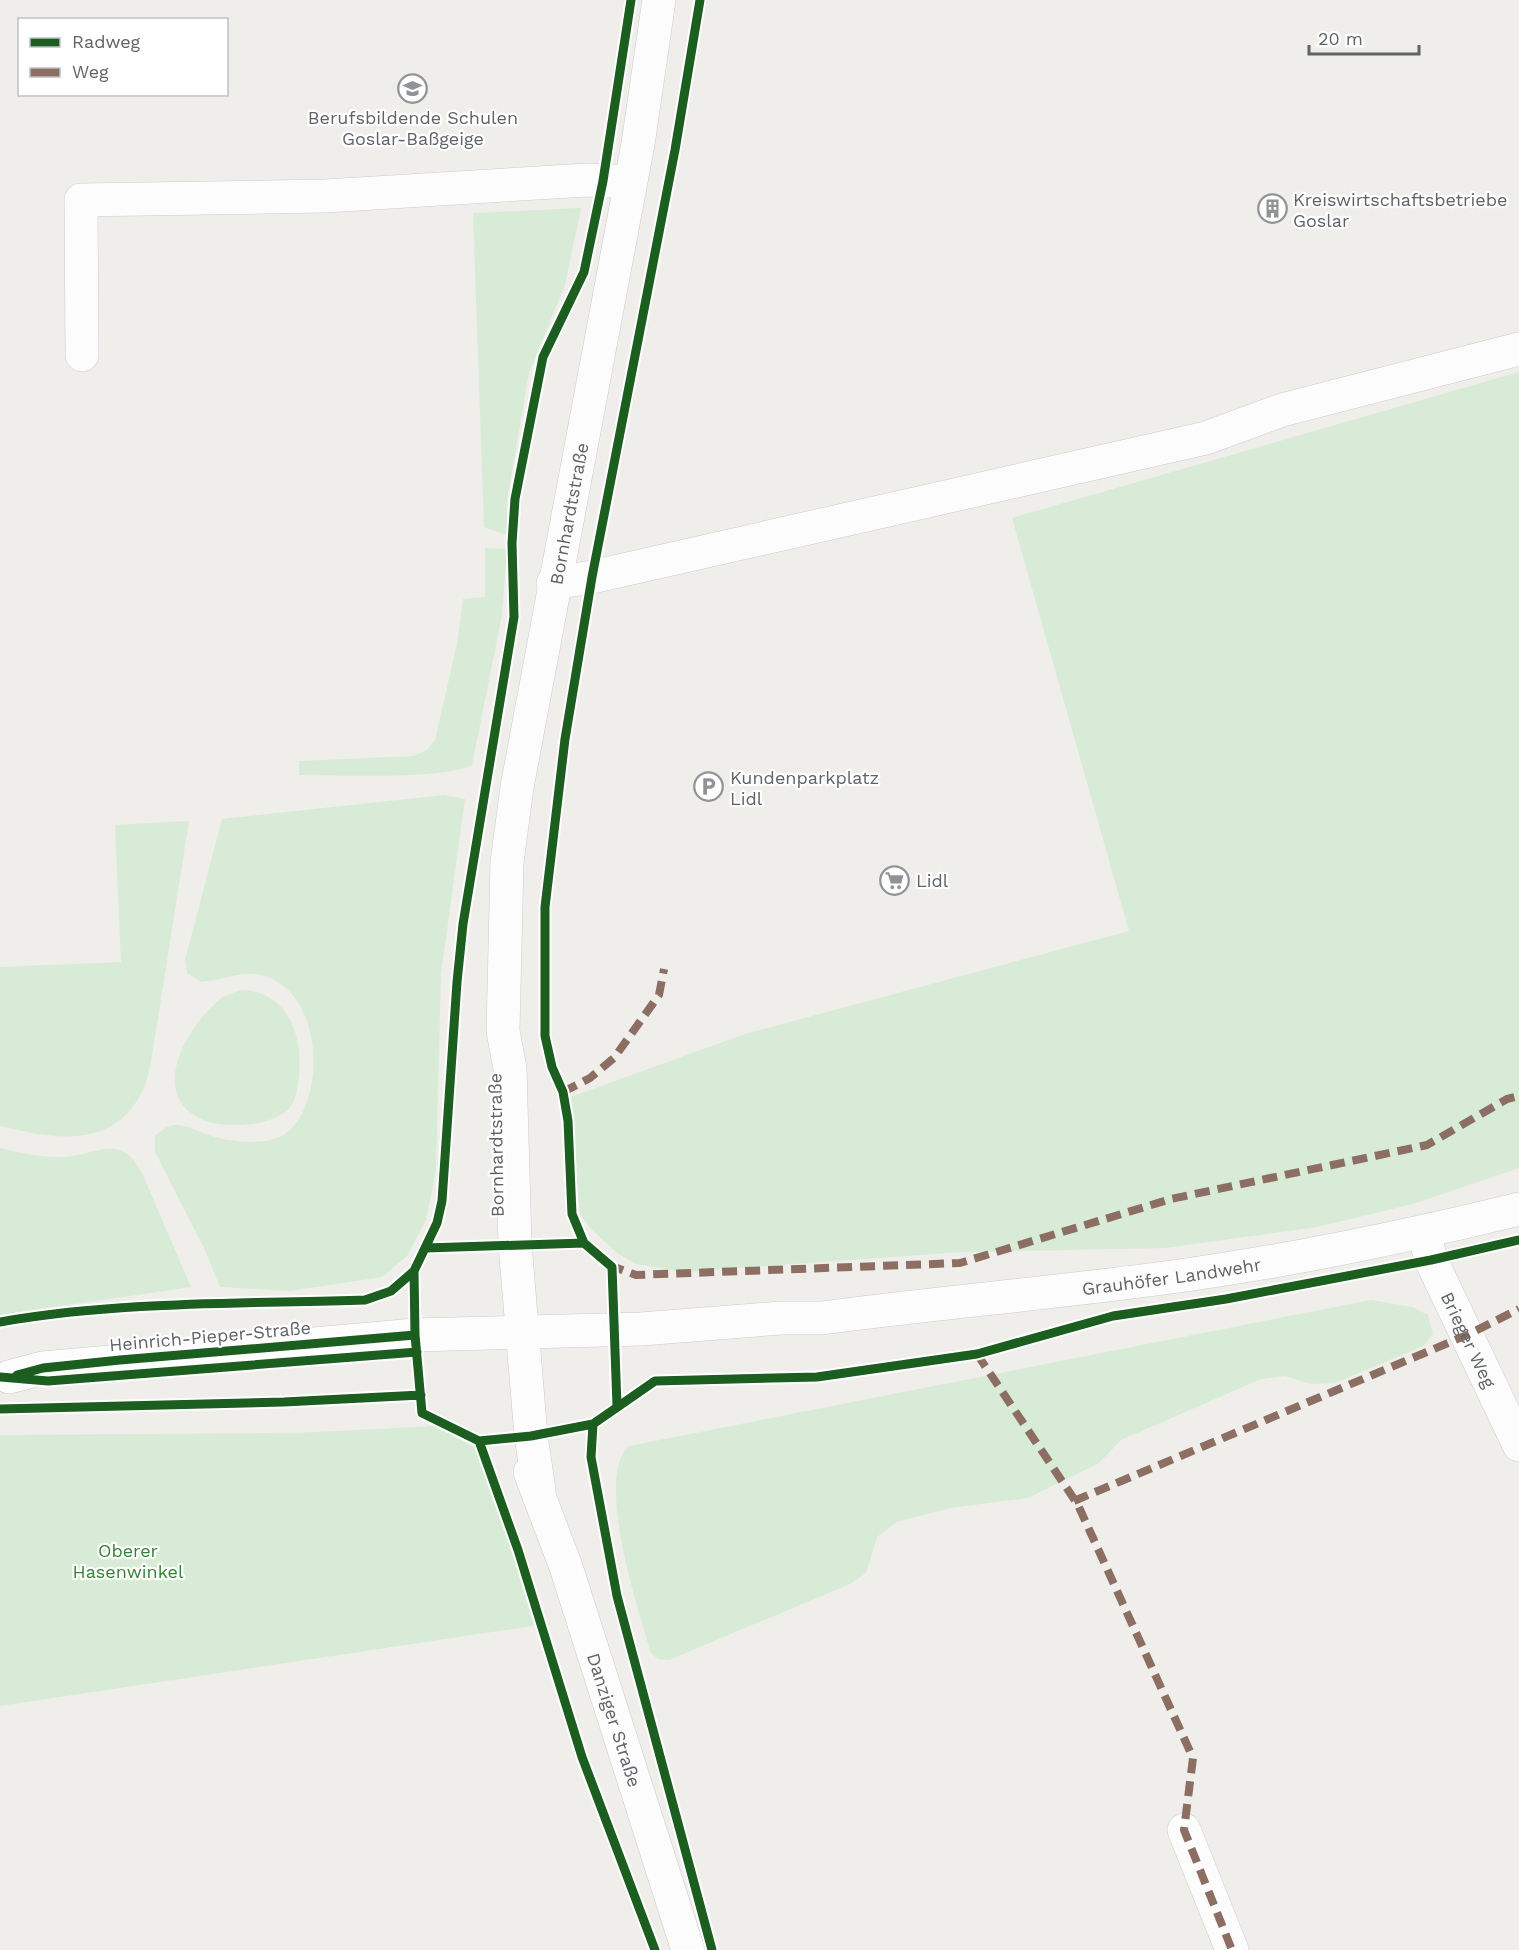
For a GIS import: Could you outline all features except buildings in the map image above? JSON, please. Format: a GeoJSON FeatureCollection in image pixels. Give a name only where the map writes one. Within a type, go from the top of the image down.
{"type":"FeatureCollection","features":[{"type":"Feature","properties":{"kind":"street","name":"Bornhardtstraße"},"geometry":{"type":"LineString","coordinates":[[516,1340],[510,1069],[503,1031],[507,862],[517,787],[553,583],[630,182],[660,0]]}},
{"type":"Feature","properties":{"kind":"street"},"geometry":{"type":"LineString","coordinates":[[82,355],[81,200],[325,196],[587,180],[630,182]]}},
{"type":"Feature","properties":{"kind":"street"},"geometry":{"type":"LineString","coordinates":[[553,583],[592,578],[1206,438],[1282,410],[1519,349]]}},
{"type":"Feature","properties":{"kind":"street","name":"Grauhöfer Landwehr"},"geometry":{"type":"LineString","coordinates":[[516,1340],[781,1318],[822,1318],[1184,1275],[1311,1255],[1424,1232],[1519,1209]]}},
{"type":"Feature","properties":{"kind":"street","name":"Brieger Weg"},"geometry":{"type":"LineString","coordinates":[[1424,1232],[1431,1260],[1519,1445]]}},
{"type":"Feature","properties":{"kind":"street","name":"Heinrich-Pieper-Straße"},"geometry":{"type":"LineString","coordinates":[[4,1377],[48,1381],[516,1340]]}},
{"type":"Feature","properties":{"kind":"street","name":"Danziger Straße"},"geometry":{"type":"LineString","coordinates":[[516,1340],[519,1437],[525,1462],[539,1490],[566,1567],[688,1950]]}},
{"type":"Feature","properties":{"kind":"street"},"geometry":{"type":"LineString","coordinates":[[1184,1830],[1232,1950]]}},
{"type":"Feature","properties":{"kind":"green space"},"geometry":{"type":"Polygon","coordinates":[[[581,208],[565,285],[529,373],[507,500],[507,535],[484,527],[473,213],[581,208]]]}},
{"type":"Feature","properties":{"kind":"green space"},"geometry":{"type":"Polygon","coordinates":[[[1519,372],[1519,1168],[1413,1204],[1317,1227],[1165,1248],[963,1252],[683,1272],[636,1264],[617,1253],[591,1229],[580,1214],[568,1098],[745,1034],[1129,931],[1012,518],[1519,372]]]}},
{"type":"Feature","properties":{"kind":"green space"},"geometry":{"type":"Polygon","coordinates":[[[485,548],[507,549],[502,615],[472,765],[458,770],[415,775],[299,775],[299,761],[414,756],[427,750],[435,740],[457,644],[463,599],[485,597],[485,548]]]}},
{"type":"Feature","properties":{"kind":"green space"},"geometry":{"type":"Polygon","coordinates":[[[444,795],[465,799],[441,974],[436,1170],[426,1220],[407,1256],[382,1277],[290,1291],[220,1287],[205,1250],[155,1152],[155,1136],[168,1126],[179,1125],[241,1142],[275,1139],[292,1128],[303,1112],[310,1092],[313,1069],[313,1046],[308,1024],[299,1004],[286,988],[268,977],[259,975],[250,974],[201,982],[187,973],[185,960],[222,819],[444,795]]]}},
{"type":"Feature","properties":{"kind":"green space"},"geometry":{"type":"Polygon","coordinates":[[[189,821],[148,1076],[132,1108],[117,1122],[100,1131],[81,1136],[41,1134],[0,1126],[0,967],[121,962],[115,825],[189,821]]]}},
{"type":"Feature","properties":{"kind":"green space"},"geometry":{"type":"Polygon","coordinates":[[[241,990],[257,992],[270,998],[289,1018],[295,1030],[300,1060],[297,1091],[287,1111],[268,1120],[254,1124],[221,1124],[201,1119],[185,1107],[177,1093],[175,1077],[178,1059],[196,1025],[222,998],[241,990]]]}},
{"type":"Feature","properties":{"kind":"green space"},"geometry":{"type":"Polygon","coordinates":[[[0,1148],[32,1155],[56,1157],[107,1149],[120,1150],[127,1154],[142,1173],[191,1287],[0,1315],[0,1148]]]}},
{"type":"Feature","properties":{"kind":"green space"},"geometry":{"type":"Polygon","coordinates":[[[1371,1300],[1412,1307],[1428,1315],[1433,1334],[1423,1346],[1335,1383],[1311,1384],[1285,1376],[1261,1379],[1121,1440],[1099,1463],[1028,1498],[950,1508],[897,1522],[877,1537],[866,1573],[850,1584],[669,1660],[658,1659],[651,1653],[622,1546],[617,1514],[616,1486],[619,1462],[629,1446],[1371,1300]]]}},
{"type":"Feature","properties":{"kind":"green space","name":"Oberer Hasenwinkel"},"geometry":{"type":"Polygon","coordinates":[[[435,1426],[478,1449],[539,1625],[0,1706],[0,1435],[298,1433],[435,1426]]]}},
{"type":"Feature","properties":{"kind":"marked path"},"geometry":{"type":"LineString","coordinates":[[563,1092],[590,1078],[614,1058],[659,995],[664,969]]}},
{"type":"Feature","properties":{"kind":"marked path"},"geometry":{"type":"LineString","coordinates":[[609,1265],[636,1275],[960,1263],[1171,1199],[1427,1145],[1507,1099],[1519,1096]]}},
{"type":"Feature","properties":{"kind":"marked path"},"geometry":{"type":"LineString","coordinates":[[1074,1501],[1467,1335],[1519,1309]]}},
{"type":"Feature","properties":{"kind":"marked path"},"geometry":{"type":"LineString","coordinates":[[977,1354],[1078,1505],[1193,1758],[1184,1830],[1232,1950]]}},
{"type":"Feature","properties":{"kind":"cycle path"},"geometry":{"type":"LineString","coordinates":[[0,1322],[45,1315],[136,1307],[365,1300],[391,1291],[414,1271],[437,1223],[442,1201],[463,924],[514,617],[512,543],[515,499],[543,357],[584,272],[603,181],[631,0]]}},
{"type":"Feature","properties":{"kind":"cycle path"},"geometry":{"type":"LineString","coordinates":[[617,1406],[612,1267],[584,1243],[572,1214],[568,1121],[563,1092],[552,1067],[545,1036],[545,907],[565,739],[592,577],[675,150],[700,0]]}},
{"type":"Feature","properties":{"kind":"cycle path"},"geometry":{"type":"LineString","coordinates":[[414,1271],[415,1335],[422,1413],[479,1441],[531,1436],[593,1424],[655,1381],[817,1377],[977,1354],[1113,1316],[1226,1299],[1431,1260],[1519,1240]]}},
{"type":"Feature","properties":{"kind":"cycle path"},"geometry":{"type":"LineString","coordinates":[[426,1248],[584,1243]]}},
{"type":"Feature","properties":{"kind":"cycle path"},"geometry":{"type":"LineString","coordinates":[[17,1375],[43,1368],[120,1360],[415,1335]]}},
{"type":"Feature","properties":{"kind":"cycle path"},"geometry":{"type":"LineString","coordinates":[[0,1377],[48,1381],[417,1352]]}},
{"type":"Feature","properties":{"kind":"cycle path"},"geometry":{"type":"LineString","coordinates":[[0,1409],[284,1402],[421,1395]]}},
{"type":"Feature","properties":{"kind":"cycle path"},"geometry":{"type":"LineString","coordinates":[[593,1424],[591,1457],[617,1596],[712,1950]]}},
{"type":"Feature","properties":{"kind":"cycle path"},"geometry":{"type":"LineString","coordinates":[[479,1441],[518,1550],[582,1757],[655,1950]]}},
{"type":"Feature","properties":{"kind":"place","name":"Berufsbildende Schulen Goslar-Baßgeige"},"geometry":{"type":"Point","coordinates":[413,88]}},
{"type":"Feature","properties":{"kind":"place","name":"Kreiswirtschaftsbetriebe Goslar"},"geometry":{"type":"Point","coordinates":[1272,209]}},
{"type":"Feature","properties":{"kind":"place","name":"Kundenparkplatz Lidl"},"geometry":{"type":"Point","coordinates":[709,787]}},
{"type":"Feature","properties":{"kind":"place","name":"Lidl"},"geometry":{"type":"Point","coordinates":[895,880]}}]}
